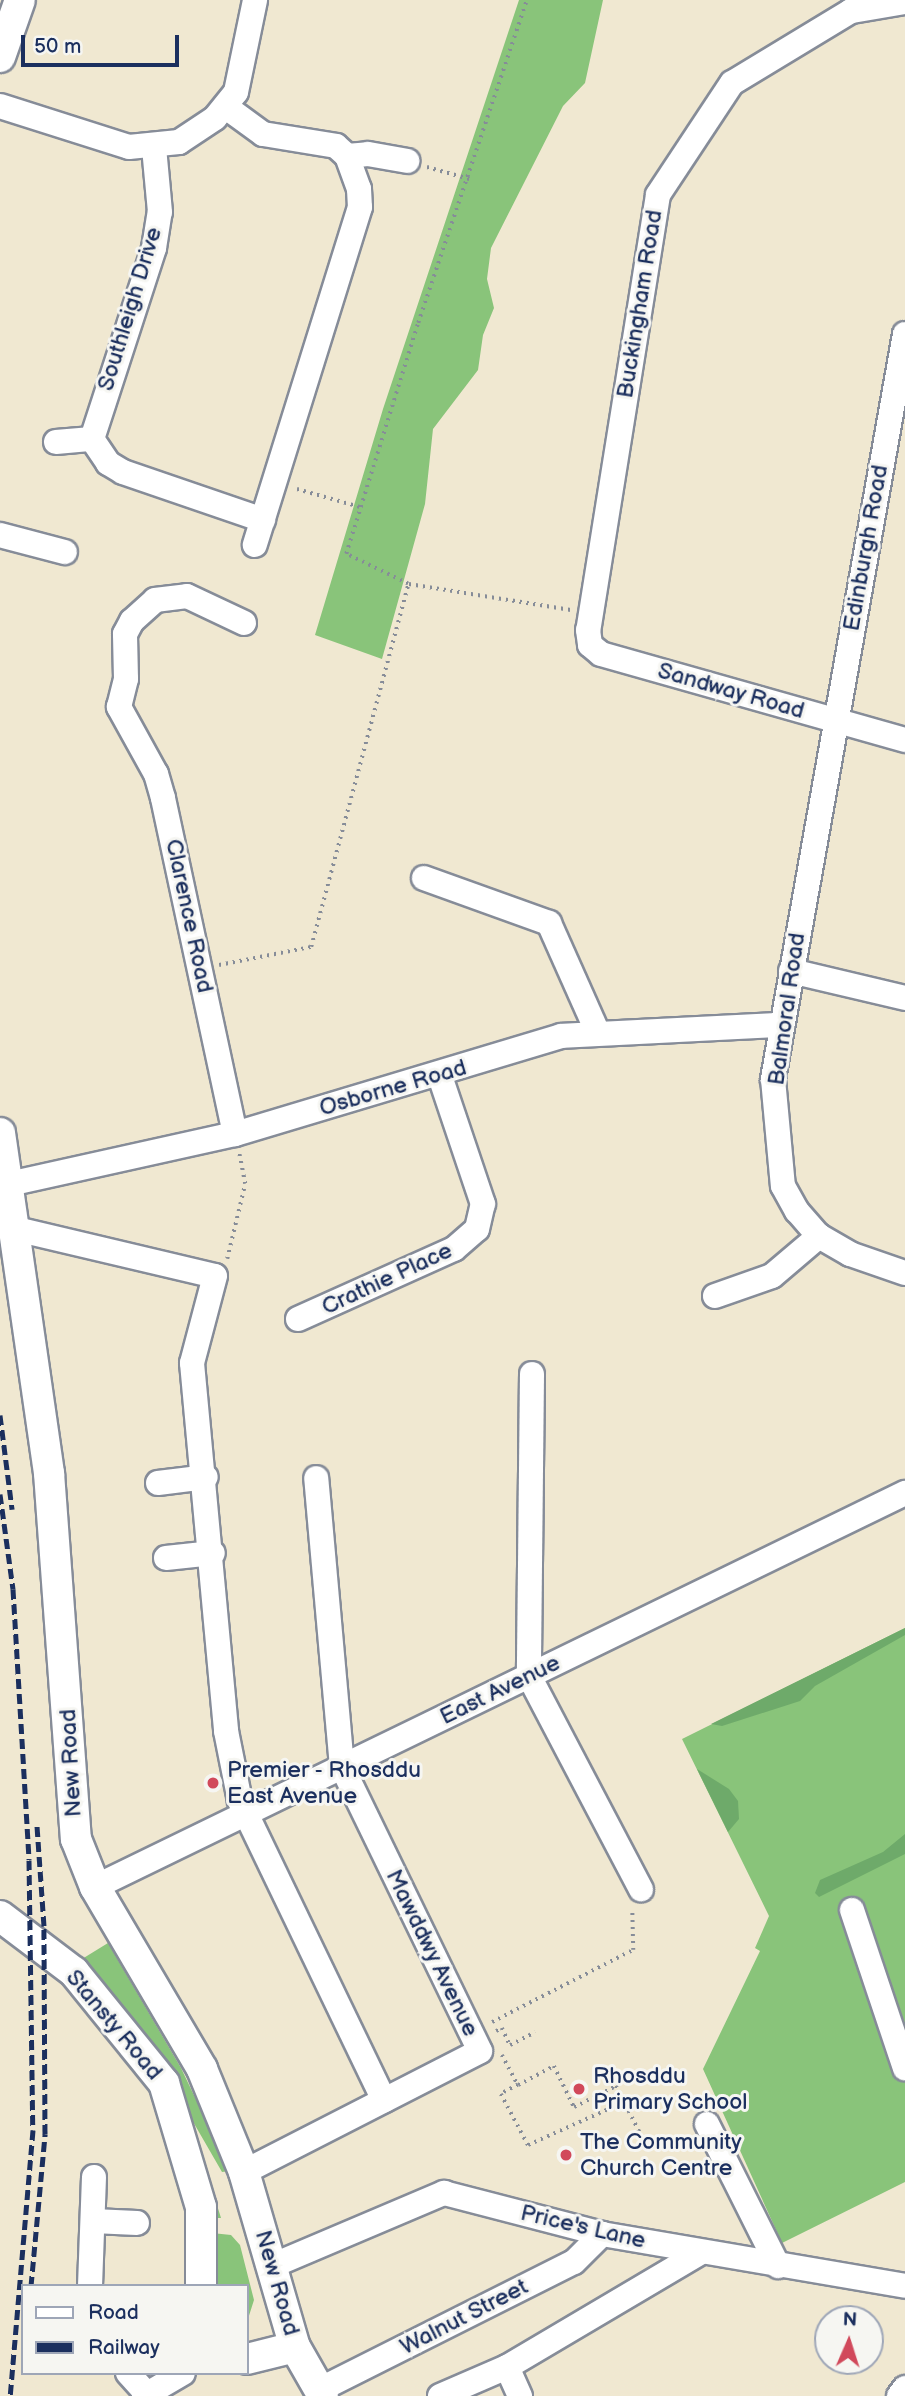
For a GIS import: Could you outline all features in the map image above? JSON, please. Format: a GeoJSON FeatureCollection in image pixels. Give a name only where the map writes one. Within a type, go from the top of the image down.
{"type":"FeatureCollection","features":[{"type":"Feature","properties":{"kind":"main road"},"geometry":{"type":"LineString","coordinates":[[0,57],[20,0]]}},
{"type":"Feature","properties":{"kind":"main road","name":"New Road"},"geometry":{"type":"LineString","coordinates":[[0,1133],[16,1229],[49,1473],[76,1839],[95,1886],[202,2069],[244,2172],[274,2265],[295,2347],[321,2393]]}},
{"type":"Feature","properties":{"kind":"main road","name":"Stansty Road"},"geometry":{"type":"LineString","coordinates":[[0,1916],[74,1972],[164,2083],[201,2207],[201,2284]]}},
{"type":"Feature","properties":{"kind":"main road"},"geometry":{"type":"LineString","coordinates":[[248,2359],[295,2347]]}},
{"type":"Feature","properties":{"kind":"street"},"geometry":{"type":"LineString","coordinates":[[0,106],[129,147],[154,147],[179,142],[226,107],[242,73],[255,0]]}},
{"type":"Feature","properties":{"kind":"street","name":"Buckingham Road"},"geometry":{"type":"LineString","coordinates":[[590,613],[658,195],[732,83],[851,11],[905,2]]}},
{"type":"Feature","properties":{"kind":"street"},"geometry":{"type":"LineString","coordinates":[[226,107],[263,134],[321,140],[347,156],[356,172],[360,207],[255,545]]}},
{"type":"Feature","properties":{"kind":"street","name":"Southleigh Drive"},"geometry":{"type":"LineString","coordinates":[[92,439],[154,248],[160,191],[154,147]]}},
{"type":"Feature","properties":{"kind":"street"},"geometry":{"type":"LineString","coordinates":[[347,156],[368,154],[407,162]]}},
{"type":"Feature","properties":{"kind":"street","name":"Edinburgh Road"},"geometry":{"type":"LineString","coordinates":[[835,720],[905,334]]}},
{"type":"Feature","properties":{"kind":"street"},"geometry":{"type":"LineString","coordinates":[[56,442],[92,439],[108,463],[123,472],[263,520]]}},
{"type":"Feature","properties":{"kind":"street"},"geometry":{"type":"LineString","coordinates":[[0,535],[65,552]]}},
{"type":"Feature","properties":{"kind":"street","name":"Clarence Road"},"geometry":{"type":"LineString","coordinates":[[235,1134],[163,798],[156,774],[118,707],[126,679],[125,634],[132,621],[155,600],[187,596],[244,623]]}},
{"type":"Feature","properties":{"kind":"street","name":"Sandway Road"},"geometry":{"type":"LineString","coordinates":[[590,613],[590,645],[601,654],[905,740]]}},
{"type":"Feature","properties":{"kind":"street","name":"Balmoral Road"},"geometry":{"type":"LineString","coordinates":[[835,720],[780,1025],[773,1090],[783,1186],[797,1211],[819,1236],[850,1254],[905,1273]]}},
{"type":"Feature","properties":{"kind":"street"},"geometry":{"type":"LineString","coordinates":[[424,878],[549,923],[597,1031]]}},
{"type":"Feature","properties":{"kind":"street"},"geometry":{"type":"LineString","coordinates":[[791,971],[905,998]]}},
{"type":"Feature","properties":{"kind":"street","name":"Osborne Road"},"geometry":{"type":"LineString","coordinates":[[9,1184],[235,1134],[440,1076],[561,1036],[597,1031],[780,1025]]}},
{"type":"Feature","properties":{"kind":"street","name":"Crathie Place"},"geometry":{"type":"LineString","coordinates":[[298,1320],[454,1249],[477,1229],[482,1204],[440,1076]]}},
{"type":"Feature","properties":{"kind":"street"},"geometry":{"type":"LineString","coordinates":[[16,1229],[215,1276],[192,1363],[205,1477],[226,1731],[246,1813],[384,2100]]}},
{"type":"Feature","properties":{"kind":"street"},"geometry":{"type":"LineString","coordinates":[[715,1296],[772,1276],[819,1236]]}},
{"type":"Feature","properties":{"kind":"street"},"geometry":{"type":"LineString","coordinates":[[532,1374],[529,1676],[641,1889]]}},
{"type":"Feature","properties":{"kind":"street"},"geometry":{"type":"LineString","coordinates":[[158,1482],[205,1477]]}},
{"type":"Feature","properties":{"kind":"street"},"geometry":{"type":"LineString","coordinates":[[316,1478],[342,1767]]}},
{"type":"Feature","properties":{"kind":"street","name":"East Avenue"},"geometry":{"type":"LineString","coordinates":[[95,1886],[905,1493]]}},
{"type":"Feature","properties":{"kind":"street"},"geometry":{"type":"LineString","coordinates":[[166,1558],[212,1553]]}},
{"type":"Feature","properties":{"kind":"street","name":"Mawddwy Avenue"},"geometry":{"type":"LineString","coordinates":[[244,2172],[480,2052],[342,1767]]}},
{"type":"Feature","properties":{"kind":"street"},"geometry":{"type":"LineString","coordinates":[[852,1910],[905,2068]]}},
{"type":"Feature","properties":{"kind":"street"},"geometry":{"type":"LineString","coordinates":[[707,2124],[778,2266]]}},
{"type":"Feature","properties":{"kind":"street"},"geometry":{"type":"LineString","coordinates":[[90,2284],[94,2177]]}},
{"type":"Feature","properties":{"kind":"street","name":"Price's Lane"},"geometry":{"type":"LineString","coordinates":[[274,2265],[444,2193],[602,2234],[700,2253],[905,2286]]}},
{"type":"Feature","properties":{"kind":"street"},"geometry":{"type":"LineString","coordinates":[[93,2221],[137,2223]]}},
{"type":"Feature","properties":{"kind":"street","name":"Walnut Street"},"geometry":{"type":"LineString","coordinates":[[321,2393],[574,2262],[602,2234]]}},
{"type":"Feature","properties":{"kind":"street"},"geometry":{"type":"LineString","coordinates":[[440,2396],[507,2367],[700,2253]]}},
{"type":"Feature","properties":{"kind":"street"},"geometry":{"type":"LineString","coordinates":[[507,2367],[520,2396]]}},
{"type":"Feature","properties":{"kind":"street"},"geometry":{"type":"LineString","coordinates":[[130,2375],[145,2395],[180,2375]]}},
{"type":"Feature","properties":{"kind":"street"},"geometry":{"type":"LineString","coordinates":[[900,2396],[905,2388]]}},
{"type":"Feature","properties":{"kind":"path"},"geometry":{"type":"LineString","coordinates":[[527,0],[469,179],[418,323],[346,554],[408,584],[590,613]]}},
{"type":"Feature","properties":{"kind":"path"},"geometry":{"type":"LineString","coordinates":[[407,162],[469,179]]}},
{"type":"Feature","properties":{"kind":"path"},"geometry":{"type":"LineString","coordinates":[[275,482],[361,508]]}},
{"type":"Feature","properties":{"kind":"path"},"geometry":{"type":"LineString","coordinates":[[200,968],[311,947],[408,584]]}},
{"type":"Feature","properties":{"kind":"path"},"geometry":{"type":"LineString","coordinates":[[215,1276],[224,1272],[245,1184],[235,1134]]}},
{"type":"Feature","properties":{"kind":"path"},"geometry":{"type":"LineString","coordinates":[[518,2085],[486,2025],[633,1950],[632,1894],[641,1889]]}},
{"type":"Feature","properties":{"kind":"path"},"geometry":{"type":"LineString","coordinates":[[491,2033],[502,2028],[510,2045],[535,2032]]}},
{"type":"Feature","properties":{"kind":"path"},"geometry":{"type":"LineString","coordinates":[[624,2102],[528,2146],[500,2094],[554,2066],[574,2107],[616,2086],[640,2133]]}},
{"type":"Feature","properties":{"kind":"green space"},"geometry":{"type":"Polygon","coordinates":[[[519,0],[603,0],[585,83],[563,106],[491,248],[487,279],[494,308],[483,335],[478,370],[433,429],[425,504],[382,659],[315,635],[383,409],[519,0]]]}},
{"type":"Feature","properties":{"kind":"green space"},"geometry":{"type":"Polygon","coordinates":[[[905,1628],[905,2182],[782,2243],[703,2069],[760,1951],[755,1948],[769,1916],[682,1739],[905,1628]]]}},
{"type":"Feature","properties":{"kind":"green space"},"geometry":{"type":"Polygon","coordinates":[[[905,1628],[905,1635],[815,1686],[800,1701],[722,1726],[711,1724],[905,1628]]]}},
{"type":"Feature","properties":{"kind":"green space"},"geometry":{"type":"Polygon","coordinates":[[[697,1769],[729,1789],[738,1801],[739,1819],[728,1832],[697,1769]]]}},
{"type":"Feature","properties":{"kind":"green space"},"geometry":{"type":"Polygon","coordinates":[[[905,1834],[905,1854],[819,1897],[815,1893],[820,1880],[883,1852],[905,1834]]]}},
{"type":"Feature","properties":{"kind":"green space"},"geometry":{"type":"Polygon","coordinates":[[[108,1943],[181,2068],[230,2171],[222,2172],[173,2087],[84,1969],[82,1959],[108,1943]]]}},
{"type":"Feature","properties":{"kind":"green space"},"geometry":{"type":"Polygon","coordinates":[[[181,2118],[199,2147],[221,2218],[208,2218],[181,2118]]]}},
{"type":"Feature","properties":{"kind":"green space"},"geometry":{"type":"Polygon","coordinates":[[[212,2233],[231,2235],[240,2245],[254,2300],[248,2319],[248,2284],[210,2284],[212,2233]]]}},
{"type":"Feature","properties":{"kind":"railway"},"geometry":{"type":"LineString","coordinates":[[0,1415],[12,1509]]}},
{"type":"Feature","properties":{"kind":"railway"},"geometry":{"type":"LineString","coordinates":[[0,1494],[13,1589],[29,1860],[33,2130],[10,2396]]}},
{"type":"Feature","properties":{"kind":"railway"},"geometry":{"type":"LineString","coordinates":[[31,2284],[45,2134],[44,1926],[37,1826]]}},
{"type":"Feature","properties":{"kind":"place","name":"Premier - Rhosddu East Avenue"},"geometry":{"type":"Point","coordinates":[213,1783]}},
{"type":"Feature","properties":{"kind":"place","name":"Rhosddu Primary School"},"geometry":{"type":"Point","coordinates":[579,2089]}},
{"type":"Feature","properties":{"kind":"place","name":"The Community Church Centre"},"geometry":{"type":"Point","coordinates":[566,2155]}}]}
